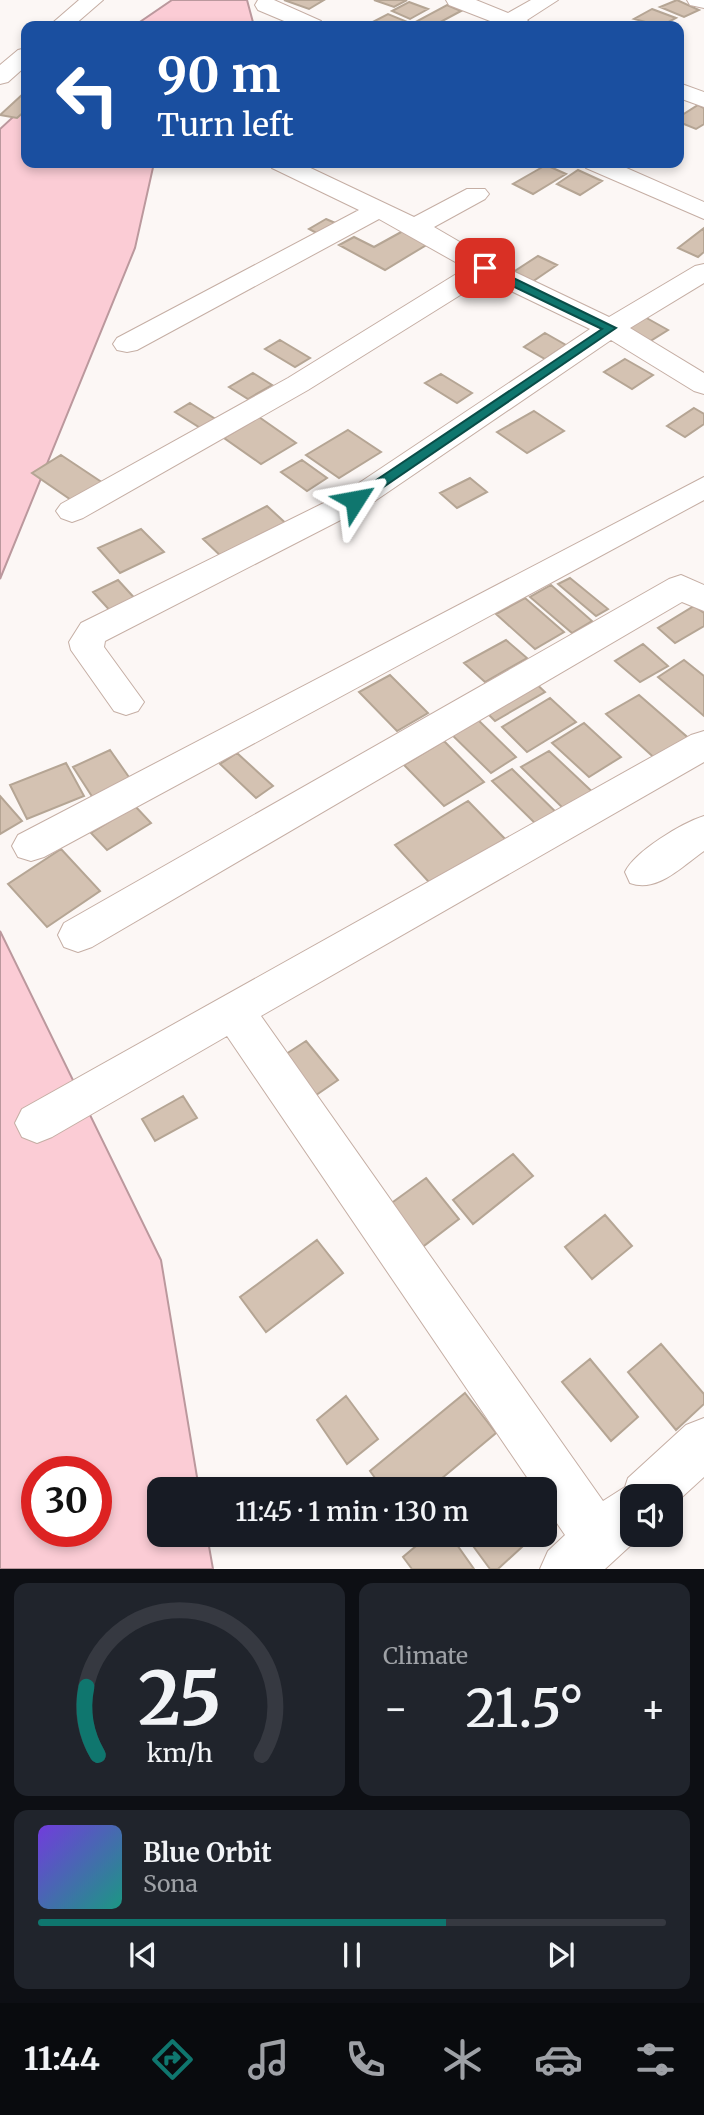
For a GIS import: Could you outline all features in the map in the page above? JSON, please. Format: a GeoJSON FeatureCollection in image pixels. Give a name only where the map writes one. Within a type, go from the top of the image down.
{"type":"FeatureCollection","features":[{"type":"Feature","properties":{"kind":"street"},"geometry":{"type":"LineString","coordinates":[[67,21],[92,0]]}},
{"type":"Feature","properties":{"kind":"street"},"geometry":{"type":"LineString","coordinates":[[457,0],[509,21]]}},
{"type":"Feature","properties":{"kind":"street"},"geometry":{"type":"LineString","coordinates":[[520,21],[547,0]]}},
{"type":"Feature","properties":{"kind":"street"},"geometry":{"type":"LineString","coordinates":[[698,0],[704,2]]}},
{"type":"Feature","properties":{"kind":"street"},"geometry":{"type":"LineString","coordinates":[[266,5],[302,21]]}},
{"type":"Feature","properties":{"kind":"street"},"geometry":{"type":"LineString","coordinates":[[0,77],[21,59]]}},
{"type":"Feature","properties":{"kind":"street"},"geometry":{"type":"LineString","coordinates":[[684,92],[704,100]]}},
{"type":"Feature","properties":{"kind":"street"},"geometry":{"type":"LineString","coordinates":[[291,168],[415,228],[485,268],[610,328],[704,385]]}},
{"type":"Feature","properties":{"kind":"street"},"geometry":{"type":"LineString","coordinates":[[607,168],[704,211]]}},
{"type":"Feature","properties":{"kind":"street"},"geometry":{"type":"LineString","coordinates":[[415,228],[476,194]]}},
{"type":"Feature","properties":{"kind":"street"},"geometry":{"type":"LineString","coordinates":[[127,344],[377,210]]}},
{"type":"Feature","properties":{"kind":"street"},"geometry":{"type":"LineString","coordinates":[[72,511],[298,384],[485,268]]}},
{"type":"Feature","properties":{"kind":"street"},"geometry":{"type":"LineString","coordinates":[[126,702],[88,650],[86,642],[93,632],[355,500],[610,328],[704,272]]}},
{"type":"Feature","properties":{"kind":"street"},"geometry":{"type":"LineString","coordinates":[[31,846],[704,487]]}},
{"type":"Feature","properties":{"kind":"street"},"geometry":{"type":"LineString","coordinates":[[78,935],[681,587],[704,600]]}},
{"type":"Feature","properties":{"kind":"street"},"geometry":{"type":"LineString","coordinates":[[37,1124],[704,746]]}},
{"type":"Feature","properties":{"kind":"street"},"geometry":{"type":"LineString","coordinates":[[644,872],[704,831]]}},
{"type":"Feature","properties":{"kind":"street"},"geometry":{"type":"LineString","coordinates":[[233,1011],[599,1539]]}},
{"type":"Feature","properties":{"kind":"street"},"geometry":{"type":"LineString","coordinates":[[659,1484],[704,1443]]}},
{"type":"Feature","properties":{"kind":"shaded area"},"geometry":{"type":"Polygon","coordinates":[[[172,0],[247,0],[253,21],[141,21],[172,0]]]}},
{"type":"Feature","properties":{"kind":"shaded area"},"geometry":{"type":"Polygon","coordinates":[[[21,110],[21,168],[153,168],[135,248],[0,579],[0,129],[21,110]]]}},
{"type":"Feature","properties":{"kind":"shaded area"},"geometry":{"type":"Polygon","coordinates":[[[0,931],[161,1260],[197,1477],[147,1477],[147,1547],[209,1547],[213,1569],[0,1569],[0,931]]]}},
{"type":"Feature","properties":{"kind":"building"},"geometry":{"type":"Polygon","coordinates":[[[284,0],[324,0],[309,9],[284,0]]]}},
{"type":"Feature","properties":{"kind":"building"},"geometry":{"type":"Polygon","coordinates":[[[374,0],[407,0],[394,7],[374,0]]]}},
{"type":"Feature","properties":{"kind":"building"},"geometry":{"type":"Polygon","coordinates":[[[677,0],[699,10],[684,17],[660,7],[677,0]]]}},
{"type":"Feature","properties":{"kind":"building"},"geometry":{"type":"Polygon","coordinates":[[[409,2],[428,9],[410,19],[392,11],[409,2]]]}},
{"type":"Feature","properties":{"kind":"building"},"geometry":{"type":"Polygon","coordinates":[[[447,5],[461,11],[442,21],[418,21],[447,5]]]}},
{"type":"Feature","properties":{"kind":"building"},"geometry":{"type":"Polygon","coordinates":[[[652,9],[676,18],[670,21],[634,19],[652,9]]]}},
{"type":"Feature","properties":{"kind":"building"},"geometry":{"type":"Polygon","coordinates":[[[388,14],[405,21],[375,21],[388,14]]]}},
{"type":"Feature","properties":{"kind":"building"},"geometry":{"type":"Polygon","coordinates":[[[21,96],[21,114],[17,118],[0,115],[21,96]]]}},
{"type":"Feature","properties":{"kind":"building"},"geometry":{"type":"Polygon","coordinates":[[[698,105],[704,108],[704,124],[696,129],[684,124],[684,114],[698,105]]]}},
{"type":"Feature","properties":{"kind":"building"},"geometry":{"type":"Polygon","coordinates":[[[541,168],[553,168],[566,174],[533,194],[513,184],[541,168]]]}},
{"type":"Feature","properties":{"kind":"building"},"geometry":{"type":"Polygon","coordinates":[[[578,170],[602,181],[580,195],[557,184],[578,170]]]}},
{"type":"Feature","properties":{"kind":"building"},"geometry":{"type":"Polygon","coordinates":[[[326,219],[340,225],[322,236],[309,229],[326,219]]]}},
{"type":"Feature","properties":{"kind":"building"},"geometry":{"type":"Polygon","coordinates":[[[704,228],[704,252],[698,257],[678,248],[704,228]]]}},
{"type":"Feature","properties":{"kind":"building"},"geometry":{"type":"Polygon","coordinates":[[[403,231],[428,244],[385,270],[339,245],[354,237],[374,247],[403,231]]]}},
{"type":"Feature","properties":{"kind":"building"},"geometry":{"type":"Polygon","coordinates":[[[538,256],[557,265],[526,286],[507,276],[538,256]]]}},
{"type":"Feature","properties":{"kind":"building"},"geometry":{"type":"Polygon","coordinates":[[[643,316],[668,330],[644,345],[619,331],[643,316]]]}},
{"type":"Feature","properties":{"kind":"building"},"geometry":{"type":"Polygon","coordinates":[[[545,333],[566,345],[545,359],[524,347],[545,333]]]}},
{"type":"Feature","properties":{"kind":"building"},"geometry":{"type":"Polygon","coordinates":[[[280,340],[310,358],[295,367],[265,349],[280,340]]]}},
{"type":"Feature","properties":{"kind":"building"},"geometry":{"type":"Polygon","coordinates":[[[625,359],[653,375],[632,389],[604,372],[625,359]]]}},
{"type":"Feature","properties":{"kind":"building"},"geometry":{"type":"Polygon","coordinates":[[[253,373],[272,385],[248,399],[229,387],[253,373]]]}},
{"type":"Feature","properties":{"kind":"building"},"geometry":{"type":"Polygon","coordinates":[[[441,374],[472,393],[457,403],[425,383],[441,374]]]}},
{"type":"Feature","properties":{"kind":"building"},"geometry":{"type":"Polygon","coordinates":[[[190,403],[217,420],[202,429],[175,412],[190,403]]]}},
{"type":"Feature","properties":{"kind":"building"},"geometry":{"type":"Polygon","coordinates":[[[694,408],[704,414],[704,424],[685,437],[667,426],[694,408]]]}},
{"type":"Feature","properties":{"kind":"building"},"geometry":{"type":"Polygon","coordinates":[[[534,411],[564,431],[527,453],[497,432],[534,411]]]}},
{"type":"Feature","properties":{"kind":"building"},"geometry":{"type":"Polygon","coordinates":[[[259,417],[296,443],[261,464],[224,438],[259,417]]]}},
{"type":"Feature","properties":{"kind":"building"},"geometry":{"type":"Polygon","coordinates":[[[348,430],[381,452],[339,478],[306,455],[348,430]]]}},
{"type":"Feature","properties":{"kind":"building"},"geometry":{"type":"Polygon","coordinates":[[[61,455],[106,485],[77,504],[32,473],[61,455]]]}},
{"type":"Feature","properties":{"kind":"building"},"geometry":{"type":"Polygon","coordinates":[[[302,460],[327,478],[307,491],[281,472],[302,460]]]}},
{"type":"Feature","properties":{"kind":"building"},"geometry":{"type":"Polygon","coordinates":[[[470,478],[487,492],[457,508],[440,493],[470,478]]]}},
{"type":"Feature","properties":{"kind":"building"},"geometry":{"type":"Polygon","coordinates":[[[267,506],[291,528],[226,561],[203,539],[267,506]]]}},
{"type":"Feature","properties":{"kind":"building"},"geometry":{"type":"Polygon","coordinates":[[[141,529],[164,552],[120,573],[98,548],[141,529]]]}},
{"type":"Feature","properties":{"kind":"building"},"geometry":{"type":"Polygon","coordinates":[[[570,578],[608,609],[596,616],[558,584],[570,578]]]}},
{"type":"Feature","properties":{"kind":"building"},"geometry":{"type":"Polygon","coordinates":[[[118,580],[139,603],[114,615],[93,592],[118,580]]]}},
{"type":"Feature","properties":{"kind":"building"},"geometry":{"type":"Polygon","coordinates":[[[551,585],[592,621],[572,633],[530,597],[551,585]]]}},
{"type":"Feature","properties":{"kind":"building"},"geometry":{"type":"Polygon","coordinates":[[[525,598],[564,632],[535,649],[496,614],[525,598]]]}},
{"type":"Feature","properties":{"kind":"building"},"geometry":{"type":"Polygon","coordinates":[[[694,606],[704,613],[704,626],[675,643],[658,628],[694,606]]]}},
{"type":"Feature","properties":{"kind":"building"},"geometry":{"type":"Polygon","coordinates":[[[506,640],[527,658],[485,682],[464,663],[506,640]]]}},
{"type":"Feature","properties":{"kind":"building"},"geometry":{"type":"Polygon","coordinates":[[[643,644],[668,666],[640,682],[615,661],[643,644]]]}},
{"type":"Feature","properties":{"kind":"building"},"geometry":{"type":"Polygon","coordinates":[[[684,660],[704,676],[704,716],[658,677],[684,660]]]}},
{"type":"Feature","properties":{"kind":"building"},"geometry":{"type":"Polygon","coordinates":[[[390,675],[428,713],[397,731],[359,692],[390,675]]]}},
{"type":"Feature","properties":{"kind":"building"},"geometry":{"type":"Polygon","coordinates":[[[529,677],[545,692],[495,721],[480,706],[529,677]]]}},
{"type":"Feature","properties":{"kind":"building"},"geometry":{"type":"Polygon","coordinates":[[[639,695],[693,742],[660,763],[606,714],[639,695]]]}},
{"type":"Feature","properties":{"kind":"building"},"geometry":{"type":"Polygon","coordinates":[[[550,698],[576,722],[527,752],[502,727],[550,698]]]}},
{"type":"Feature","properties":{"kind":"building"},"geometry":{"type":"Polygon","coordinates":[[[473,715],[516,757],[491,773],[447,730],[473,715]]]}},
{"type":"Feature","properties":{"kind":"building"},"geometry":{"type":"Polygon","coordinates":[[[584,723],[621,757],[589,777],[552,743],[584,723]]]}},
{"type":"Feature","properties":{"kind":"building"},"geometry":{"type":"Polygon","coordinates":[[[444,741],[484,782],[444,806],[404,765],[444,741]]]}},
{"type":"Feature","properties":{"kind":"building"},"geometry":{"type":"Polygon","coordinates":[[[110,750],[131,780],[93,798],[73,767],[110,750]]]}},
{"type":"Feature","properties":{"kind":"building"},"geometry":{"type":"Polygon","coordinates":[[[549,751],[599,798],[571,816],[521,767],[549,751]]]}},
{"type":"Feature","properties":{"kind":"building"},"geometry":{"type":"Polygon","coordinates":[[[237,753],[273,786],[256,798],[220,764],[237,753]]]}},
{"type":"Feature","properties":{"kind":"building"},"geometry":{"type":"Polygon","coordinates":[[[66,763],[84,796],[27,819],[10,785],[66,763]]]}},
{"type":"Feature","properties":{"kind":"building"},"geometry":{"type":"Polygon","coordinates":[[[512,769],[564,820],[544,832],[492,781],[512,769]]]}},
{"type":"Feature","properties":{"kind":"building"},"geometry":{"type":"Polygon","coordinates":[[[0,796],[22,821],[0,834],[0,796]]]}},
{"type":"Feature","properties":{"kind":"building"},"geometry":{"type":"Polygon","coordinates":[[[468,801],[511,845],[438,892],[395,845],[468,801]]]}},
{"type":"Feature","properties":{"kind":"building"},"geometry":{"type":"Polygon","coordinates":[[[135,806],[151,823],[107,850],[91,833],[135,806]]]}},
{"type":"Feature","properties":{"kind":"building"},"geometry":{"type":"Polygon","coordinates":[[[61,849],[100,891],[47,927],[8,884],[61,849]]]}},
{"type":"Feature","properties":{"kind":"building"},"geometry":{"type":"Polygon","coordinates":[[[306,1041],[338,1080],[309,1100],[277,1060],[306,1041]]]}},
{"type":"Feature","properties":{"kind":"building"},"geometry":{"type":"Polygon","coordinates":[[[183,1096],[197,1118],[155,1141],[142,1119],[183,1096]]]}},
{"type":"Feature","properties":{"kind":"building"},"geometry":{"type":"Polygon","coordinates":[[[513,1154],[533,1176],[473,1224],[453,1200],[513,1154]]]}},
{"type":"Feature","properties":{"kind":"building"},"geometry":{"type":"Polygon","coordinates":[[[426,1178],[459,1219],[416,1252],[382,1210],[426,1178]]]}},
{"type":"Feature","properties":{"kind":"building"},"geometry":{"type":"Polygon","coordinates":[[[605,1215],[632,1246],[592,1279],[565,1247],[605,1215]]]}},
{"type":"Feature","properties":{"kind":"building"},"geometry":{"type":"Polygon","coordinates":[[[317,1240],[343,1273],[266,1332],[240,1297],[317,1240]]]}},
{"type":"Feature","properties":{"kind":"building"},"geometry":{"type":"Polygon","coordinates":[[[661,1344],[704,1394],[704,1404],[676,1430],[628,1372],[661,1344]]]}},
{"type":"Feature","properties":{"kind":"building"},"geometry":{"type":"Polygon","coordinates":[[[590,1359],[638,1417],[611,1441],[562,1382],[590,1359]]]}},
{"type":"Feature","properties":{"kind":"building"},"geometry":{"type":"Polygon","coordinates":[[[465,1393],[496,1433],[443,1477],[374,1477],[370,1471],[465,1393]]]}},
{"type":"Feature","properties":{"kind":"building"},"geometry":{"type":"Polygon","coordinates":[[[346,1396],[378,1439],[347,1464],[317,1420],[346,1396]]]}},
{"type":"Feature","properties":{"kind":"building"},"geometry":{"type":"Polygon","coordinates":[[[415,1547],[458,1547],[474,1569],[412,1569],[403,1557],[415,1547]]]}},
{"type":"Feature","properties":{"kind":"building"},"geometry":{"type":"Polygon","coordinates":[[[474,1547],[522,1547],[498,1569],[490,1569],[474,1547]]]}},
{"type":"Feature","properties":{"kind":"route"},"geometry":{"type":"LineString","coordinates":[[355,500],[610,328],[485,268]]}}]}
